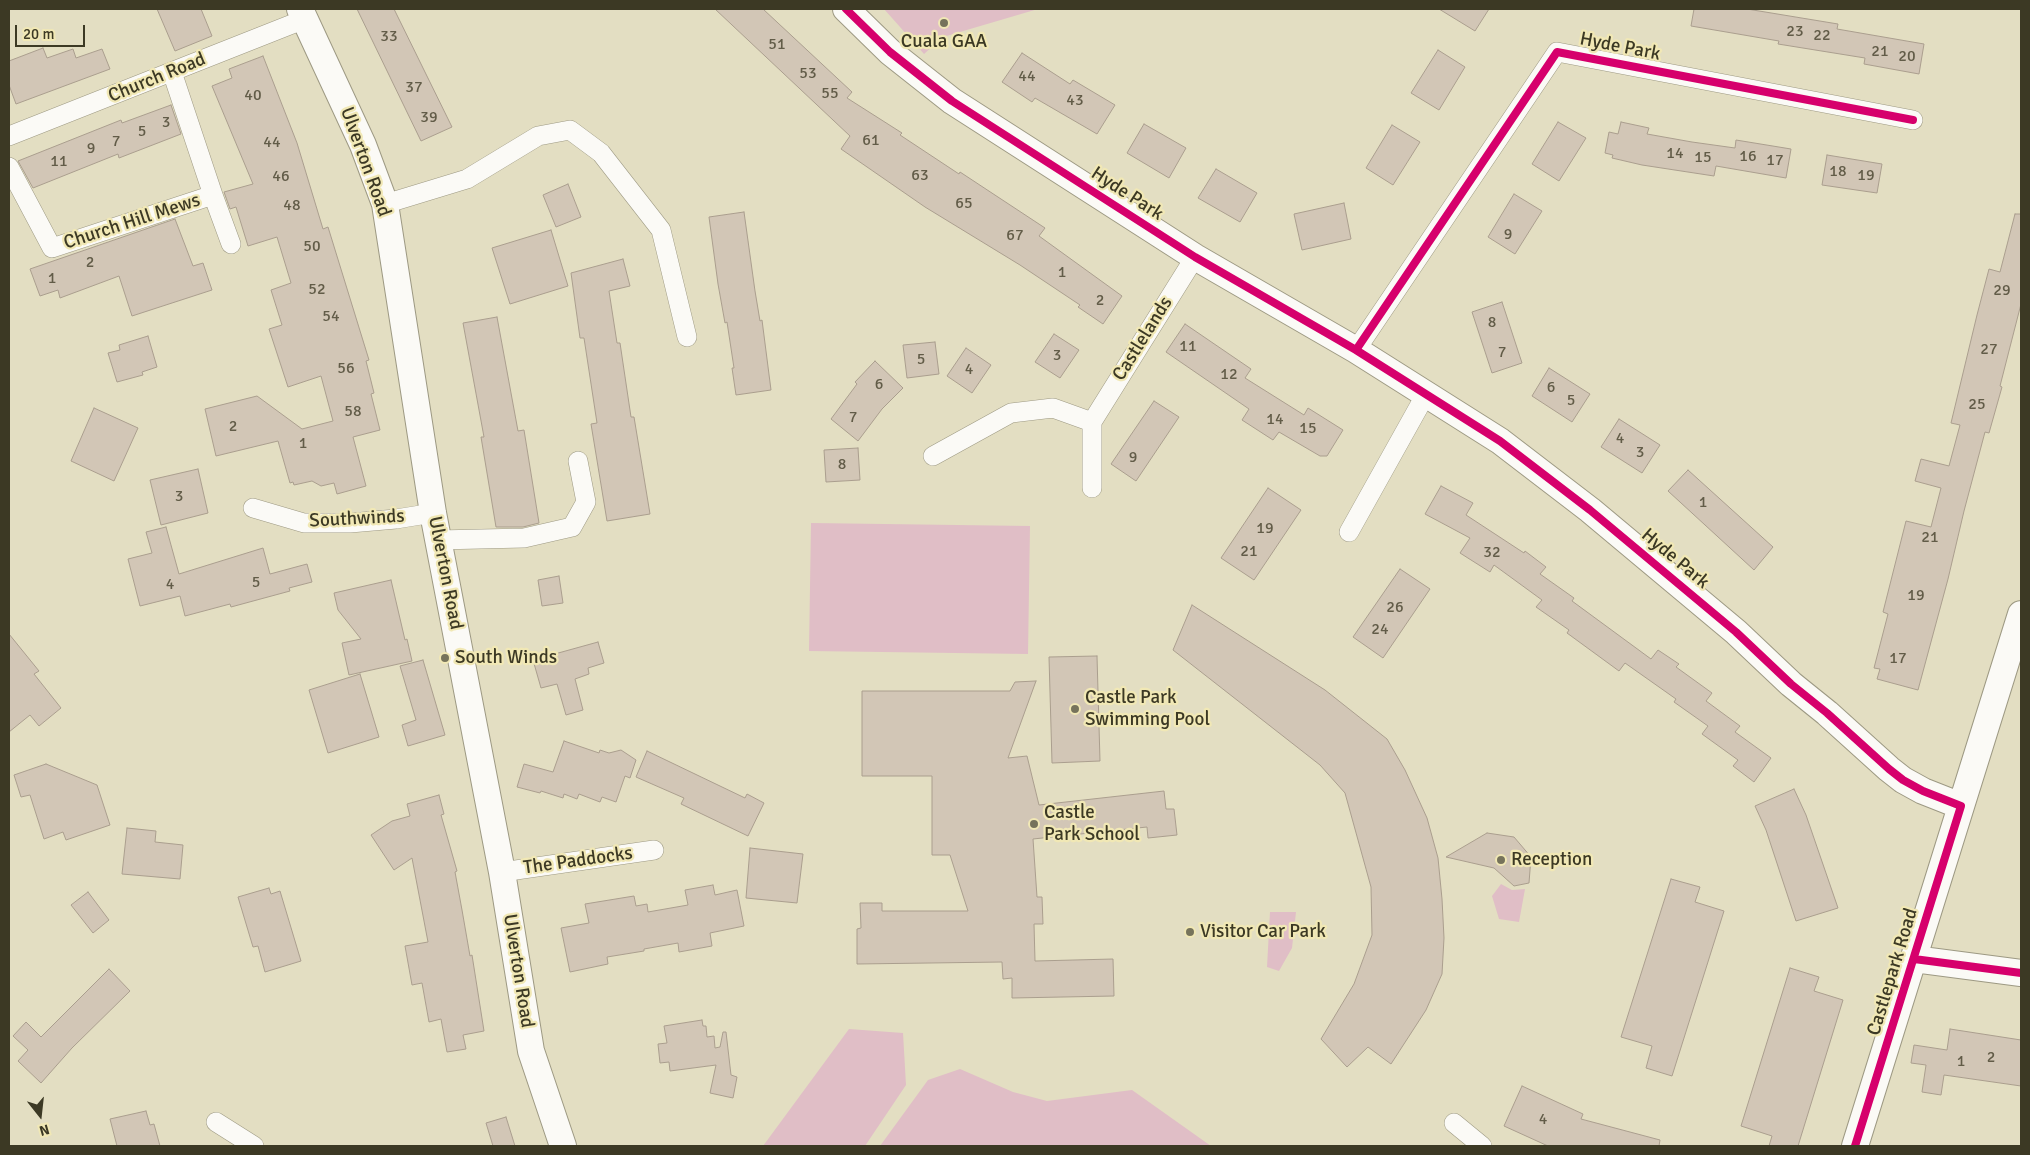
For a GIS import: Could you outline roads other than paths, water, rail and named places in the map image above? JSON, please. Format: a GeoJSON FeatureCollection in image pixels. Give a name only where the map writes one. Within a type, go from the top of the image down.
{"type":"FeatureCollection","features":[{"type":"Feature","properties":{"kind":"street","name":"Hyde Park"},"geometry":{"type":"LineString","coordinates":[[846,9],[890,52],[952,101],[1195,257],[1356,350],[1500,440],[1590,510],[1736,632],[1791,684],[1827,713],[1902,780],[1960,806]]}},
{"type":"Feature","properties":{"kind":"street","name":"Church Road"},"geometry":{"type":"LineString","coordinates":[[9,136],[172,72],[302,14]]}},
{"type":"Feature","properties":{"kind":"street","name":"Ulverton Road"},"geometry":{"type":"LineString","coordinates":[[302,14],[363,144],[385,204],[433,513],[502,872],[531,1051],[564,1146]]}},
{"type":"Feature","properties":{"kind":"street","name":"Hyde Park"},"geometry":{"type":"LineString","coordinates":[[1356,350],[1557,52],[1913,120]]}},
{"type":"Feature","properties":{"kind":"street","name":"Church Hill Mews"},"geometry":{"type":"LineString","coordinates":[[172,72],[213,195],[232,244]]}},
{"type":"Feature","properties":{"kind":"street"},"geometry":{"type":"LineString","coordinates":[[385,204],[467,178],[538,136],[570,130],[601,153],[661,230],[687,337]]}},
{"type":"Feature","properties":{"kind":"street","name":"Church Hill Mews"},"geometry":{"type":"LineString","coordinates":[[9,167],[52,248],[213,195]]}},
{"type":"Feature","properties":{"kind":"street","name":"Castlelands"},"geometry":{"type":"LineString","coordinates":[[1092,422],[1195,257]]}},
{"type":"Feature","properties":{"kind":"street"},"geometry":{"type":"LineString","coordinates":[[1349,532],[1426,394]]}},
{"type":"Feature","properties":{"kind":"street"},"geometry":{"type":"LineString","coordinates":[[933,456],[1012,412],[1053,408],[1092,422],[1092,488]]}},
{"type":"Feature","properties":{"kind":"street"},"geometry":{"type":"LineString","coordinates":[[438,540],[524,538],[572,527],[586,502],[578,461]]}},
{"type":"Feature","properties":{"kind":"street","name":"Southwinds"},"geometry":{"type":"LineString","coordinates":[[252,508],[304,523],[350,523],[396,519],[433,513]]}},
{"type":"Feature","properties":{"kind":"street","name":"Castlepark Road"},"geometry":{"type":"LineString","coordinates":[[1855,1146],[2021,614]]}},
{"type":"Feature","properties":{"kind":"street","name":"The Paddocks"},"geometry":{"type":"LineString","coordinates":[[502,872],[654,850]]}},
{"type":"Feature","properties":{"kind":"street"},"geometry":{"type":"LineString","coordinates":[[1914,959],[2021,973]]}},
{"type":"Feature","properties":{"kind":"street"},"geometry":{"type":"LineString","coordinates":[[216,1122],[254,1146]]}},
{"type":"Feature","properties":{"kind":"street"},"geometry":{"type":"LineString","coordinates":[[1454,1123],[1482,1146]]}},
{"type":"Feature","properties":{"kind":"place","name":"Cuala GAA"},"geometry":{"type":"Point","coordinates":[944,23]}},
{"type":"Feature","properties":{"kind":"place","name":"South Winds"},"geometry":{"type":"Point","coordinates":[445,658]}},
{"type":"Feature","properties":{"kind":"place","name":"Castle Park Swimming Pool"},"geometry":{"type":"Point","coordinates":[1075,709]}},
{"type":"Feature","properties":{"kind":"place","name":"Castle Park School"},"geometry":{"type":"Point","coordinates":[1034,824]}},
{"type":"Feature","properties":{"kind":"place","name":"Reception"},"geometry":{"type":"Point","coordinates":[1501,860]}},
{"type":"Feature","properties":{"kind":"place","name":"Visitor Car Park"},"geometry":{"type":"Point","coordinates":[1190,932]}}]}
